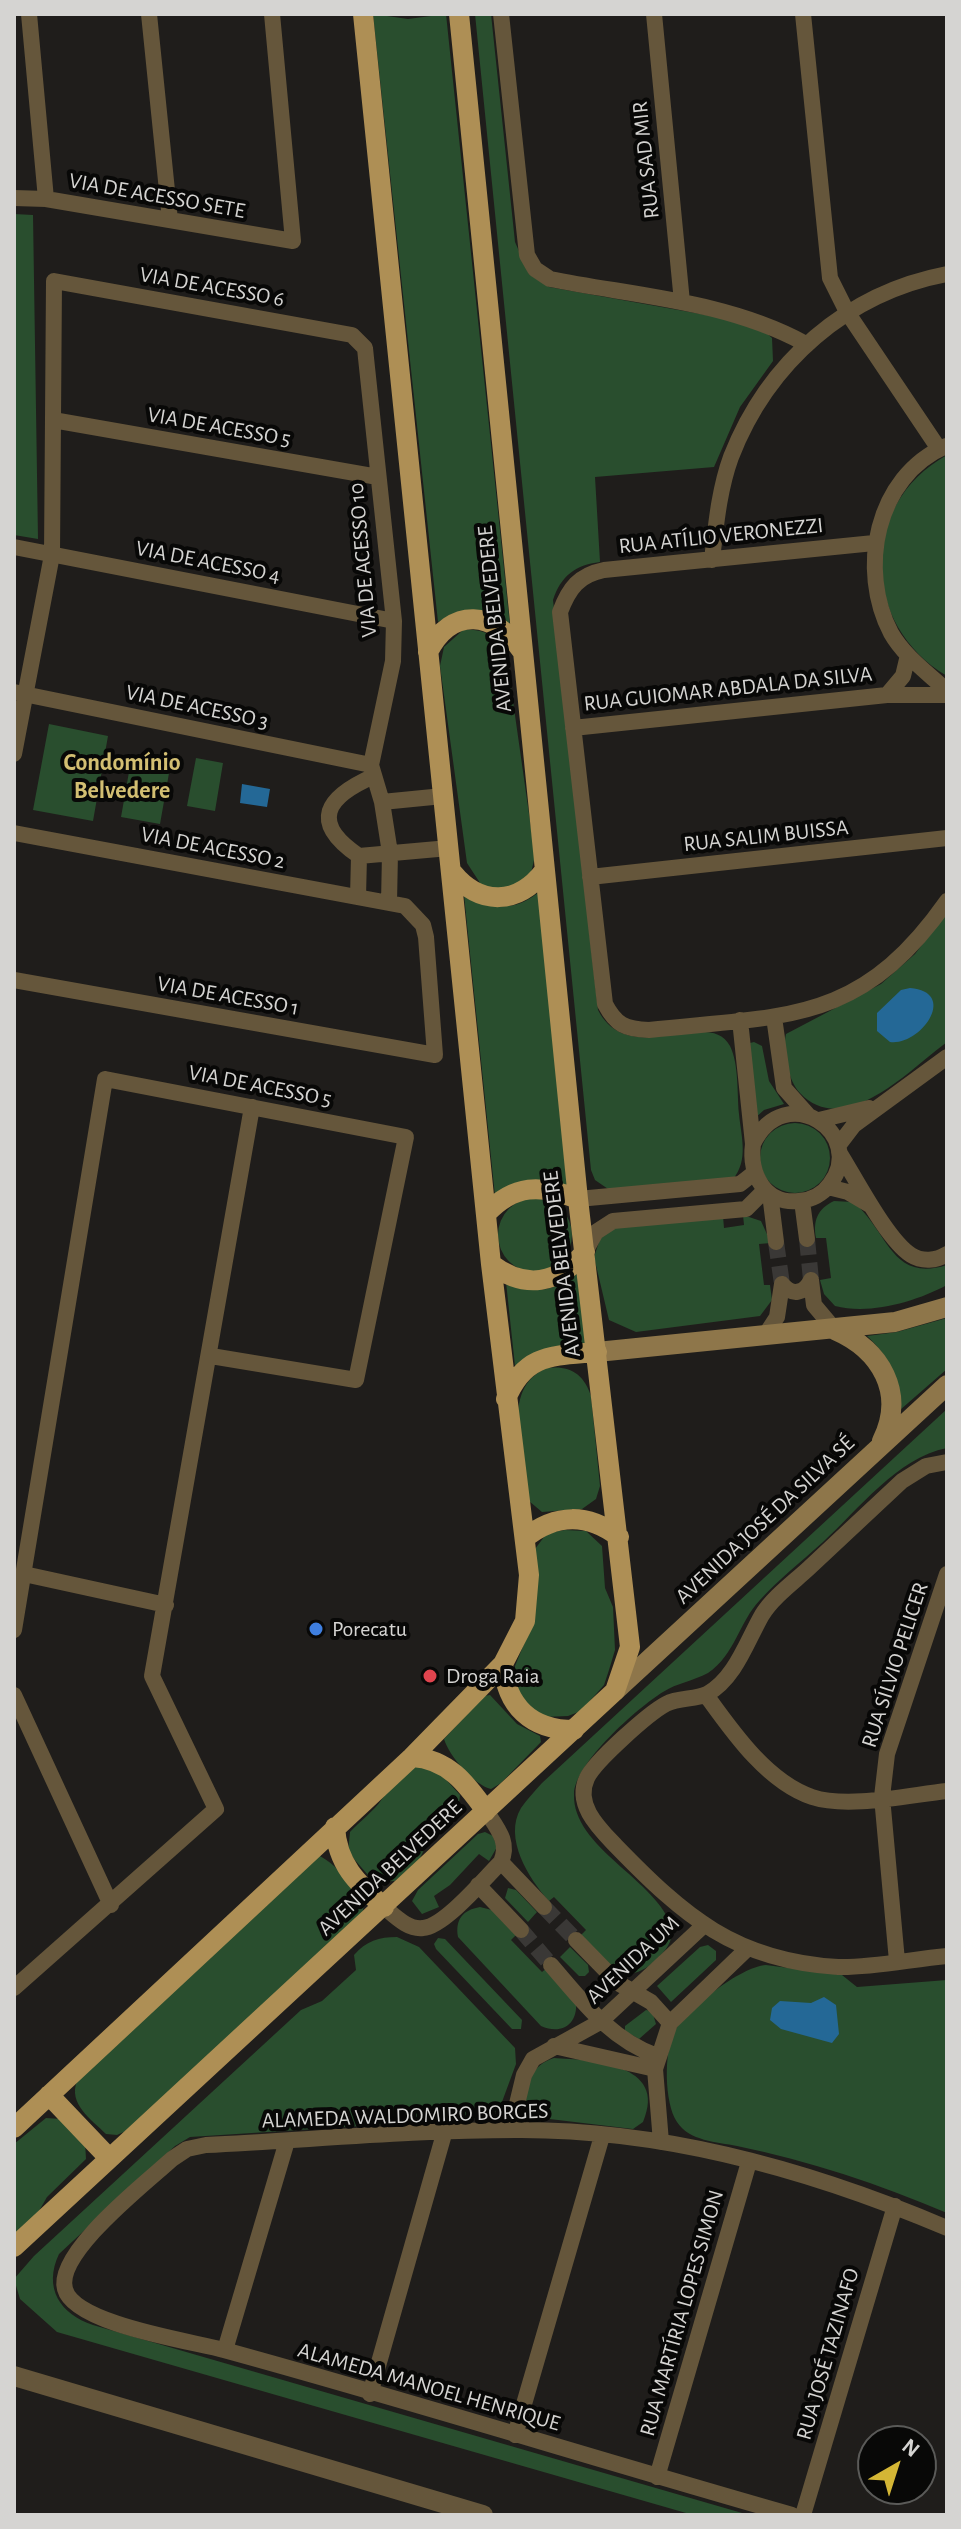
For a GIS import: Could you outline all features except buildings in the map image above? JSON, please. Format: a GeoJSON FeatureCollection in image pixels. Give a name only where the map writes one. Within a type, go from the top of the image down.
{"type":"FeatureCollection","features":[{"type":"Feature","properties":{"kind":"main road"},"geometry":{"type":"LineString","coordinates":[[14,2128],[412,1757],[503,1664],[525,1621],[529,1575],[491,1264],[363,14]]}},
{"type":"Feature","properties":{"kind":"main road","name":"AVENIDA BELVEDERE"},"geometry":{"type":"LineString","coordinates":[[14,2247],[615,1691],[630,1647],[578,1199],[459,14]]}},
{"type":"Feature","properties":{"kind":"main road"},"geometry":{"type":"LineString","coordinates":[[428,652],[436,637],[449,626],[474,619],[499,625],[522,651]]}},
{"type":"Feature","properties":{"kind":"main road"},"geometry":{"type":"LineString","coordinates":[[453,873],[473,892],[499,899],[518,895],[534,885],[544,871]]}},
{"type":"Feature","properties":{"kind":"main road"},"geometry":{"type":"LineString","coordinates":[[486,1214],[500,1199],[519,1189],[539,1187],[578,1199]]}},
{"type":"Feature","properties":{"kind":"main road"},"geometry":{"type":"LineString","coordinates":[[491,1264],[505,1275],[540,1282],[565,1272],[585,1252]]}},
{"type":"Feature","properties":{"kind":"main road"},"geometry":{"type":"LineString","coordinates":[[506,1400],[514,1381],[528,1366],[547,1357],[835,1330],[917,1318],[947,1307]]}},
{"type":"Feature","properties":{"kind":"main road"},"geometry":{"type":"LineString","coordinates":[[835,1330],[867,1348],[888,1378],[891,1414],[878,1448]]}},
{"type":"Feature","properties":{"kind":"main road","name":"AVENIDA JOSÉ DA SILVA SÉ"},"geometry":{"type":"LineString","coordinates":[[615,1691],[947,1385]]}},
{"type":"Feature","properties":{"kind":"main road"},"geometry":{"type":"LineString","coordinates":[[525,1538],[537,1529],[565,1518],[594,1521],[619,1537]]}},
{"type":"Feature","properties":{"kind":"main road"},"geometry":{"type":"LineString","coordinates":[[503,1664],[508,1691],[523,1714],[547,1727],[574,1730]]}},
{"type":"Feature","properties":{"kind":"main road"},"geometry":{"type":"LineString","coordinates":[[412,1757],[431,1758],[448,1766],[486,1811]]}},
{"type":"Feature","properties":{"kind":"main road"},"geometry":{"type":"LineString","coordinates":[[335,1827],[337,1851],[343,1863],[384,1907]]}},
{"type":"Feature","properties":{"kind":"main road"},"geometry":{"type":"LineString","coordinates":[[49,2095],[109,2158]]}},
{"type":"Feature","properties":{"kind":"street"},"geometry":{"type":"LineString","coordinates":[[29,14],[46,199]]}},
{"type":"Feature","properties":{"kind":"street"},"geometry":{"type":"LineString","coordinates":[[149,14],[170,220]]}},
{"type":"Feature","properties":{"kind":"street","name":"VIA DE ACESSO SETE"},"geometry":{"type":"LineString","coordinates":[[14,198],[46,199],[293,241],[272,14]]}},
{"type":"Feature","properties":{"kind":"street"},"geometry":{"type":"LineString","coordinates":[[501,14],[527,255],[535,269],[550,279],[682,302],[771,324],[804,343]]}},
{"type":"Feature","properties":{"kind":"street","name":"RUA SAD MIR"},"geometry":{"type":"LineString","coordinates":[[654,14],[682,302]]}},
{"type":"Feature","properties":{"kind":"street"},"geometry":{"type":"LineString","coordinates":[[803,14],[830,278],[847,312],[943,447],[919,463],[901,484],[885,512],[874,543],[873,568],[879,605],[892,635],[947,693]]}},
{"type":"Feature","properties":{"kind":"street"},"geometry":{"type":"LineString","coordinates":[[712,560],[718,503],[731,457],[755,409],[804,343],[847,312],[886,292],[947,274]]}},
{"type":"Feature","properties":{"kind":"street","name":"VIA DE ACESSO 6"},"geometry":{"type":"LineString","coordinates":[[53,420],[54,281],[343,333],[360,340]]}},
{"type":"Feature","properties":{"kind":"street","name":"VIA DE ACESSO 10"},"geometry":{"type":"LineString","coordinates":[[360,340],[366,358],[394,621],[393,661],[373,770],[382,802],[397,904]]}},
{"type":"Feature","properties":{"kind":"street"},"geometry":{"type":"LineString","coordinates":[[14,754],[20,693],[52,555],[53,420]]}},
{"type":"Feature","properties":{"kind":"street","name":"VIA DE ACESSO 5"},"geometry":{"type":"LineString","coordinates":[[53,420],[378,477]]}},
{"type":"Feature","properties":{"kind":"street","name":"RUA ATÍLIO VERONEZZI"},"geometry":{"type":"LineString","coordinates":[[573,728],[560,612],[576,582],[588,573],[874,543]]}},
{"type":"Feature","properties":{"kind":"street","name":"VIA DE ACESSO 4"},"geometry":{"type":"LineString","coordinates":[[14,547],[394,621]]}},
{"type":"Feature","properties":{"kind":"street","name":"RUA GUIOMAR ABDALA DA SILVA"},"geometry":{"type":"LineString","coordinates":[[887,695],[903,676],[908,655]]}},
{"type":"Feature","properties":{"kind":"street","name":"VIA DE ACESSO 3"},"geometry":{"type":"LineString","coordinates":[[20,693],[373,770]]}},
{"type":"Feature","properties":{"kind":"street","name":"RUA GUIOMAR ABDALA DA SILVA"},"geometry":{"type":"LineString","coordinates":[[573,728],[887,695],[947,693]]}},
{"type":"Feature","properties":{"kind":"street"},"geometry":{"type":"LineString","coordinates":[[573,728],[605,1004],[613,1020],[627,1029],[649,1030],[774,1017],[814,1009],[857,990],[892,967],[923,935],[947,901]]}},
{"type":"Feature","properties":{"kind":"street"},"geometry":{"type":"LineString","coordinates":[[373,770],[346,788],[333,802],[329,820],[336,840],[359,856],[449,848]]}},
{"type":"Feature","properties":{"kind":"street"},"geometry":{"type":"LineString","coordinates":[[382,802],[443,796]]}},
{"type":"Feature","properties":{"kind":"street","name":"VIA DE ACESSO 2"},"geometry":{"type":"LineString","coordinates":[[14,833],[397,904]]}},
{"type":"Feature","properties":{"kind":"street","name":"RUA SALIM BUISSA"},"geometry":{"type":"LineString","coordinates":[[590,877],[947,838]]}},
{"type":"Feature","properties":{"kind":"street"},"geometry":{"type":"LineString","coordinates":[[358,897],[359,856]]}},
{"type":"Feature","properties":{"kind":"street","name":"VIA DE ACESSO 1"},"geometry":{"type":"LineString","coordinates":[[14,980],[435,1055],[423,925],[397,904]]}},
{"type":"Feature","properties":{"kind":"street"},"geometry":{"type":"LineString","coordinates":[[774,1017],[784,1088],[814,1118],[838,1149],[899,1244],[911,1255],[924,1260],[947,1254]]}},
{"type":"Feature","properties":{"kind":"street"},"geometry":{"type":"LineString","coordinates":[[740,1020],[754,1173],[767,1192],[776,1242]]}},
{"type":"Feature","properties":{"kind":"street"},"geometry":{"type":"LineString","coordinates":[[767,1192],[790,1202],[816,1197],[828,1187],[839,1164],[838,1149],[854,1125],[947,1057]]}},
{"type":"Feature","properties":{"kind":"street","name":"VIA DE ACESSO 5"},"geometry":{"type":"LineString","coordinates":[[24,1574],[105,1079],[406,1137],[356,1380],[211,1356]]}},
{"type":"Feature","properties":{"kind":"street"},"geometry":{"type":"LineString","coordinates":[[753,1144],[759,1132],[782,1115],[814,1118],[867,1110],[895,1094]]}},
{"type":"Feature","properties":{"kind":"street"},"geometry":{"type":"LineString","coordinates":[[14,1988],[216,1809],[152,1676],[211,1356],[252,1107]]}},
{"type":"Feature","properties":{"kind":"street"},"geometry":{"type":"LineString","coordinates":[[578,1199],[740,1184],[754,1173]]}},
{"type":"Feature","properties":{"kind":"street"},"geometry":{"type":"LineString","coordinates":[[828,1187],[848,1192],[874,1208]]}},
{"type":"Feature","properties":{"kind":"street"},"geometry":{"type":"LineString","coordinates":[[585,1252],[596,1232],[613,1221],[746,1209],[767,1192]]}},
{"type":"Feature","properties":{"kind":"street"},"geometry":{"type":"LineString","coordinates":[[802,1201],[807,1239]]}},
{"type":"Feature","properties":{"kind":"street"},"geometry":{"type":"LineString","coordinates":[[764,1337],[777,1317],[782,1284],[788,1291],[798,1293],[807,1289],[811,1280],[814,1305],[835,1330]]}},
{"type":"Feature","properties":{"kind":"street"},"geometry":{"type":"LineString","coordinates":[[947,1462],[926,1466],[902,1481],[764,1611],[741,1656],[706,1695],[682,1697],[663,1705],[600,1763],[587,1778],[584,1792],[587,1810],[597,1826],[654,1885],[702,1927],[748,1948],[797,1961],[840,1967],[947,1956]]}},
{"type":"Feature","properties":{"kind":"street"},"geometry":{"type":"LineString","coordinates":[[14,1630],[24,1574],[166,1605]]}},
{"type":"Feature","properties":{"kind":"street","name":"RUA SÍLVIO PELICER"},"geometry":{"type":"LineString","coordinates":[[897,1961],[882,1797],[887,1754],[947,1574]]}},
{"type":"Feature","properties":{"kind":"street"},"geometry":{"type":"LineString","coordinates":[[14,1695],[111,1905]]}},
{"type":"Feature","properties":{"kind":"street"},"geometry":{"type":"LineString","coordinates":[[706,1695],[745,1745],[778,1777],[811,1797],[841,1801],[947,1791]]}},
{"type":"Feature","properties":{"kind":"street"},"geometry":{"type":"LineString","coordinates":[[384,1907],[408,1926],[421,1929],[437,1923],[478,1885],[501,1862],[505,1844],[486,1811]]}},
{"type":"Feature","properties":{"kind":"street"},"geometry":{"type":"LineString","coordinates":[[501,1862],[544,1907]]}},
{"type":"Feature","properties":{"kind":"street"},"geometry":{"type":"LineString","coordinates":[[478,1885],[521,1930]]}},
{"type":"Feature","properties":{"kind":"street","name":"AVENIDA UM"},"geometry":{"type":"LineString","coordinates":[[517,2130],[517,2104],[524,2075],[533,2059],[600,2022],[702,1927]]}},
{"type":"Feature","properties":{"kind":"street"},"geometry":{"type":"LineString","coordinates":[[576,1940],[618,1983],[658,2007],[670,2023]]}},
{"type":"Feature","properties":{"kind":"street"},"geometry":{"type":"LineString","coordinates":[[661,2142],[656,2062],[670,2023],[748,1948]]}},
{"type":"Feature","properties":{"kind":"street"},"geometry":{"type":"LineString","coordinates":[[551,1965],[600,2022],[656,2062]]}},
{"type":"Feature","properties":{"kind":"street"},"geometry":{"type":"LineString","coordinates":[[14,1979],[36,1970]]}},
{"type":"Feature","properties":{"kind":"street"},"geometry":{"type":"LineString","coordinates":[[554,2046],[656,2062]]}},
{"type":"Feature","properties":{"kind":"street","name":"ALAMEDA WALDOMIRO BORGES"},"geometry":{"type":"LineString","coordinates":[[65,2289],[64,2273],[71,2258],[172,2159],[187,2149],[287,2141],[517,2130],[661,2142],[817,2179],[947,2228]]}},
{"type":"Feature","properties":{"kind":"street"},"geometry":{"type":"LineString","coordinates":[[370,2394],[444,2134]]}},
{"type":"Feature","properties":{"kind":"street"},"geometry":{"type":"LineString","coordinates":[[515,2435],[602,2136]]}},
{"type":"Feature","properties":{"kind":"street"},"geometry":{"type":"LineString","coordinates":[[225,2350],[287,2141]]}},
{"type":"Feature","properties":{"kind":"street","name":"RUA MARTÍRIA LOPES SIMON"},"geometry":{"type":"LineString","coordinates":[[657,2477],[749,2162]]}},
{"type":"Feature","properties":{"kind":"street","name":"RUA JOSÉ TAZINAFO"},"geometry":{"type":"LineString","coordinates":[[803,2515],[895,2206]]}},
{"type":"Feature","properties":{"kind":"street","name":"ALAMEDA MANOEL HENRIQUE"},"geometry":{"type":"LineString","coordinates":[[65,2289],[72,2304],[92,2316],[225,2350],[792,2515]]}},
{"type":"Feature","properties":{"kind":"street"},"geometry":{"type":"LineString","coordinates":[[14,2376],[483,2515]]}},
{"type":"Feature","properties":{"kind":"green space"},"geometry":{"type":"Polygon","coordinates":[[[373,14],[408,19],[446,14],[510,626],[452,614],[438,622],[373,14]]]}},
{"type":"Feature","properties":{"kind":"green space"},"geometry":{"type":"Polygon","coordinates":[[[475,14],[491,14],[515,242],[529,274],[549,287],[757,324],[772,338],[773,361],[740,407],[714,467],[595,477],[600,562],[570,573],[560,584],[553,600],[598,1010],[612,1027],[629,1035],[648,1037],[704,1032],[719,1035],[730,1046],[736,1070],[743,1148],[741,1164],[733,1179],[611,1191],[595,1180],[591,1170],[475,14]]]}},
{"type":"Feature","properties":{"kind":"green space"},"geometry":{"type":"Polygon","coordinates":[[[14,214],[33,215],[38,539],[14,535],[14,214]]]}},
{"type":"Feature","properties":{"kind":"green space"},"geometry":{"type":"Polygon","coordinates":[[[947,455],[947,676],[919,654],[898,627],[885,597],[881,565],[885,533],[897,503],[918,477],[947,455]]]}},
{"type":"Feature","properties":{"kind":"green space"},"geometry":{"type":"Polygon","coordinates":[[[463,630],[485,632],[496,640],[507,659],[535,856],[531,873],[509,891],[482,886],[467,863],[440,666],[444,647],[463,630]]]}},
{"type":"Feature","properties":{"kind":"green space"},"geometry":{"type":"Polygon","coordinates":[[[49,724],[108,736],[93,821],[33,810],[49,724]]]}},
{"type":"Feature","properties":{"kind":"green space"},"geometry":{"type":"Polygon","coordinates":[[[132,755],[171,762],[160,824],[121,817],[132,755]]]}},
{"type":"Feature","properties":{"kind":"green space"},"geometry":{"type":"Polygon","coordinates":[[[196,758],[223,763],[215,811],[187,806],[196,758]]]}},
{"type":"Feature","properties":{"kind":"green space"},"geometry":{"type":"Polygon","coordinates":[[[539,892],[570,1190],[495,1196],[464,895],[484,903],[511,906],[539,892]]]}},
{"type":"Feature","properties":{"kind":"green space"},"geometry":{"type":"Polygon","coordinates":[[[947,912],[947,1042],[896,1082],[857,1105],[837,1109],[818,1105],[800,1093],[787,1065],[786,1034],[881,984],[915,954],[947,912]]]}},
{"type":"Feature","properties":{"kind":"green space"},"geometry":{"type":"Polygon","coordinates":[[[750,1043],[762,1046],[769,1081],[784,1104],[764,1110],[754,1119],[750,1043]]]}},
{"type":"Feature","properties":{"kind":"green space"},"geometry":{"type":"Polygon","coordinates":[[[795,1123],[820,1133],[830,1158],[820,1183],[795,1193],[770,1183],[760,1158],[770,1133],[795,1123]]]}},
{"type":"Feature","properties":{"kind":"green space"},"geometry":{"type":"Polygon","coordinates":[[[535,1198],[549,1201],[561,1209],[569,1221],[572,1235],[569,1249],[561,1261],[549,1269],[535,1272],[521,1269],[509,1261],[501,1249],[498,1235],[501,1221],[509,1209],[521,1201],[535,1198]]]}},
{"type":"Feature","properties":{"kind":"green space"},"geometry":{"type":"Polygon","coordinates":[[[834,1201],[852,1202],[859,1207],[894,1254],[904,1262],[929,1269],[947,1265],[947,1285],[921,1297],[877,1308],[835,1306],[824,1294],[820,1280],[831,1278],[826,1238],[816,1238],[815,1226],[820,1212],[834,1201]]]}},
{"type":"Feature","properties":{"kind":"green space"},"geometry":{"type":"Polygon","coordinates":[[[743,1215],[761,1221],[771,1243],[759,1244],[764,1285],[770,1285],[772,1300],[760,1316],[636,1332],[609,1320],[594,1257],[601,1236],[616,1226],[723,1216],[724,1228],[744,1225],[743,1215]]]}},
{"type":"Feature","properties":{"kind":"green space"},"geometry":{"type":"Polygon","coordinates":[[[578,1273],[586,1345],[535,1353],[515,1366],[506,1282],[525,1289],[543,1290],[561,1284],[578,1273]]]}},
{"type":"Feature","properties":{"kind":"green space"},"geometry":{"type":"Polygon","coordinates":[[[947,1318],[947,1369],[900,1410],[892,1369],[867,1336],[897,1332],[947,1318]]]}},
{"type":"Feature","properties":{"kind":"green space"},"geometry":{"type":"Polygon","coordinates":[[[547,1368],[563,1368],[575,1373],[591,1396],[600,1486],[596,1499],[582,1509],[542,1512],[529,1501],[520,1446],[518,1408],[523,1391],[532,1378],[547,1368]]]}},
{"type":"Feature","properties":{"kind":"green space"},"geometry":{"type":"Polygon","coordinates":[[[947,1409],[947,1448],[912,1462],[880,1486],[760,1600],[717,1666],[652,1700],[609,1737],[585,1767],[574,1794],[577,1813],[586,1831],[650,1894],[664,1911],[672,1928],[666,1949],[644,1969],[623,1973],[615,1969],[581,1935],[586,1930],[554,1897],[549,1901],[527,1870],[515,1832],[521,1808],[542,1783],[947,1409]]]}},
{"type":"Feature","properties":{"kind":"green space"},"geometry":{"type":"Polygon","coordinates":[[[586,1531],[602,1546],[605,1588],[613,1607],[615,1650],[604,1685],[581,1711],[568,1716],[543,1717],[523,1702],[514,1678],[515,1666],[531,1627],[535,1549],[547,1533],[586,1531]]]}},
{"type":"Feature","properties":{"kind":"green space"},"geometry":{"type":"Polygon","coordinates":[[[490,1695],[517,1724],[540,1736],[541,1742],[501,1783],[491,1789],[477,1782],[463,1769],[444,1739],[484,1696],[490,1695]]]}},
{"type":"Feature","properties":{"kind":"green space"},"geometry":{"type":"Polygon","coordinates":[[[431,1763],[460,1795],[458,1812],[429,1840],[419,1860],[395,1881],[374,1882],[348,1852],[350,1832],[375,1808],[401,1774],[412,1767],[431,1763]]]}},
{"type":"Feature","properties":{"kind":"green space"},"geometry":{"type":"Polygon","coordinates":[[[485,1832],[493,1836],[497,1847],[489,1861],[479,1854],[450,1885],[434,1896],[439,1907],[422,1914],[412,1901],[418,1890],[478,1834],[485,1832]]]}},
{"type":"Feature","properties":{"kind":"green space"},"geometry":{"type":"Polygon","coordinates":[[[317,1855],[331,1863],[351,1884],[364,1905],[362,1915],[128,2130],[117,2135],[106,2134],[78,2104],[77,2081],[317,1855]]]}},
{"type":"Feature","properties":{"kind":"green space"},"geometry":{"type":"Polygon","coordinates":[[[508,1888],[516,1890],[537,1912],[528,1922],[505,1898],[508,1888]]]}},
{"type":"Feature","properties":{"kind":"green space"},"geometry":{"type":"Polygon","coordinates":[[[480,1907],[492,1910],[516,1935],[511,1940],[542,1972],[547,1968],[576,2002],[574,2017],[567,2026],[555,2029],[541,2026],[458,1937],[462,1916],[480,1907]]]}},
{"type":"Feature","properties":{"kind":"green space"},"geometry":{"type":"Polygon","coordinates":[[[397,1937],[419,1947],[515,2048],[516,2064],[499,2110],[483,2118],[190,2137],[175,2146],[59,2254],[53,2278],[58,2298],[72,2314],[93,2325],[749,2515],[693,2515],[57,2332],[20,2299],[14,2279],[34,2256],[301,2010],[322,2001],[356,1970],[354,1955],[363,1946],[397,1937]]]}},
{"type":"Feature","properties":{"kind":"green space"},"geometry":{"type":"Polygon","coordinates":[[[438,1938],[445,1939],[522,2020],[521,2029],[512,2029],[436,1949],[434,1944],[438,1938]]]}},
{"type":"Feature","properties":{"kind":"green space"},"geometry":{"type":"Polygon","coordinates":[[[708,1945],[716,1951],[716,1960],[671,2002],[657,1986],[700,1947],[708,1945]]]}},
{"type":"Feature","properties":{"kind":"green space"},"geometry":{"type":"Polygon","coordinates":[[[570,1947],[588,1965],[589,1972],[585,1976],[579,1976],[560,1957],[570,1947]]]}},
{"type":"Feature","properties":{"kind":"green space"},"geometry":{"type":"Polygon","coordinates":[[[766,1965],[842,1975],[857,1987],[947,1980],[947,2213],[818,2166],[704,2140],[689,2133],[677,2122],[670,2103],[667,2077],[668,2051],[674,2032],[716,1990],[755,1967],[766,1965]]]}},
{"type":"Feature","properties":{"kind":"green space"},"geometry":{"type":"Polygon","coordinates":[[[646,2010],[652,2011],[656,2024],[639,2039],[625,2031],[625,2026],[646,2010]]]}},
{"type":"Feature","properties":{"kind":"green space"},"geometry":{"type":"Polygon","coordinates":[[[554,2058],[605,2064],[636,2076],[645,2087],[648,2102],[643,2122],[633,2129],[533,2117],[523,2104],[529,2082],[540,2065],[554,2058]]]}},
{"type":"Feature","properties":{"kind":"green space"},"geometry":{"type":"Polygon","coordinates":[[[46,2118],[61,2119],[85,2142],[86,2159],[47,2197],[39,2211],[14,2236],[14,2144],[46,2118]]]}},
{"type":"Feature","properties":{"kind":"water"},"geometry":{"type":"Polygon","coordinates":[[[242,784],[270,789],[267,807],[240,803],[242,784]]]}},
{"type":"Feature","properties":{"kind":"water"},"geometry":{"type":"Polygon","coordinates":[[[910,988],[924,992],[932,999],[930,1018],[913,1036],[890,1042],[877,1031],[877,1013],[901,990],[910,988]]]}},
{"type":"Feature","properties":{"kind":"water"},"geometry":{"type":"Polygon","coordinates":[[[824,1997],[836,2005],[839,2034],[832,2043],[781,2029],[770,2020],[772,2008],[780,2001],[811,2003],[824,1997]]]}},
{"type":"Feature","properties":{"kind":"tunnel"},"geometry":{"type":"LineString","coordinates":[[807,1239],[811,1280]]}},
{"type":"Feature","properties":{"kind":"tunnel"},"geometry":{"type":"LineString","coordinates":[[776,1242],[782,1284]]}},
{"type":"Feature","properties":{"kind":"tunnel"},"geometry":{"type":"LineString","coordinates":[[544,1907],[576,1940]]}},
{"type":"Feature","properties":{"kind":"tunnel"},"geometry":{"type":"LineString","coordinates":[[521,1930],[551,1965]]}},
{"type":"Feature","properties":{"kind":"place","name":"Porecatu"},"geometry":{"type":"Point","coordinates":[316,1629]}},
{"type":"Feature","properties":{"kind":"place","name":"Droga Raia"},"geometry":{"type":"Point","coordinates":[430,1676]}},
{"type":"Feature","properties":{"kind":"district","name":"Condomínio Belvedere"},"geometry":{"type":"Point","coordinates":[122,777]}}]}
